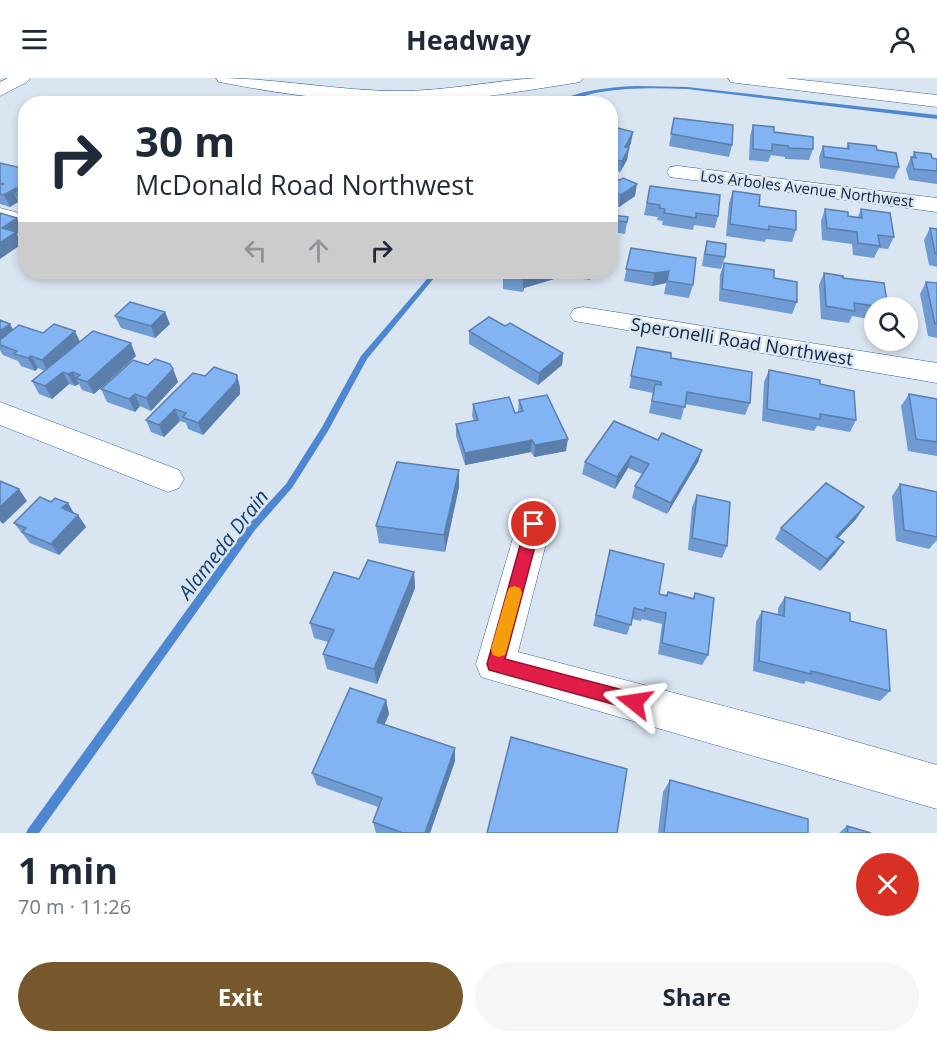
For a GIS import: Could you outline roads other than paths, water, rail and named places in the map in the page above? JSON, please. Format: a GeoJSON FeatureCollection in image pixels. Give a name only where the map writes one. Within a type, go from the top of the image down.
{"type":"FeatureCollection","features":[{"type":"Feature","properties":{"kind":"street"},"geometry":{"type":"LineString","coordinates":[[0,90],[21,78]]}},
{"type":"Feature","properties":{"kind":"street"},"geometry":{"type":"LineString","coordinates":[[225,78],[286,89],[354,96],[423,96],[471,85],[574,78]]}},
{"type":"Feature","properties":{"kind":"street"},"geometry":{"type":"LineString","coordinates":[[737,78],[937,101]]}},
{"type":"Feature","properties":{"kind":"street","name":"Los Arboles Avenue Northwest"},"geometry":{"type":"LineString","coordinates":[[678,172],[937,205]]}},
{"type":"Feature","properties":{"kind":"street"},"geometry":{"type":"LineString","coordinates":[[0,215],[18,220]]}},
{"type":"Feature","properties":{"kind":"street","name":"Speronelli Road Northwest"},"geometry":{"type":"LineString","coordinates":[[583,315],[937,373]]}},
{"type":"Feature","properties":{"kind":"street"},"geometry":{"type":"LineString","coordinates":[[0,413],[168,479]]}},
{"type":"Feature","properties":{"kind":"street"},"geometry":{"type":"LineString","coordinates":[[534,524],[495,664],[937,786]]}},
{"type":"Feature","properties":{"kind":"waterway","name":"Alameda Drain"},"geometry":{"type":"LineString","coordinates":[[576,96],[619,88],[670,87],[937,117]]}},
{"type":"Feature","properties":{"kind":"waterway","name":"Alameda Drain"},"geometry":{"type":"LineString","coordinates":[[32,833],[252,527],[289,486],[325,429],[364,358],[430,279]]}}]}
